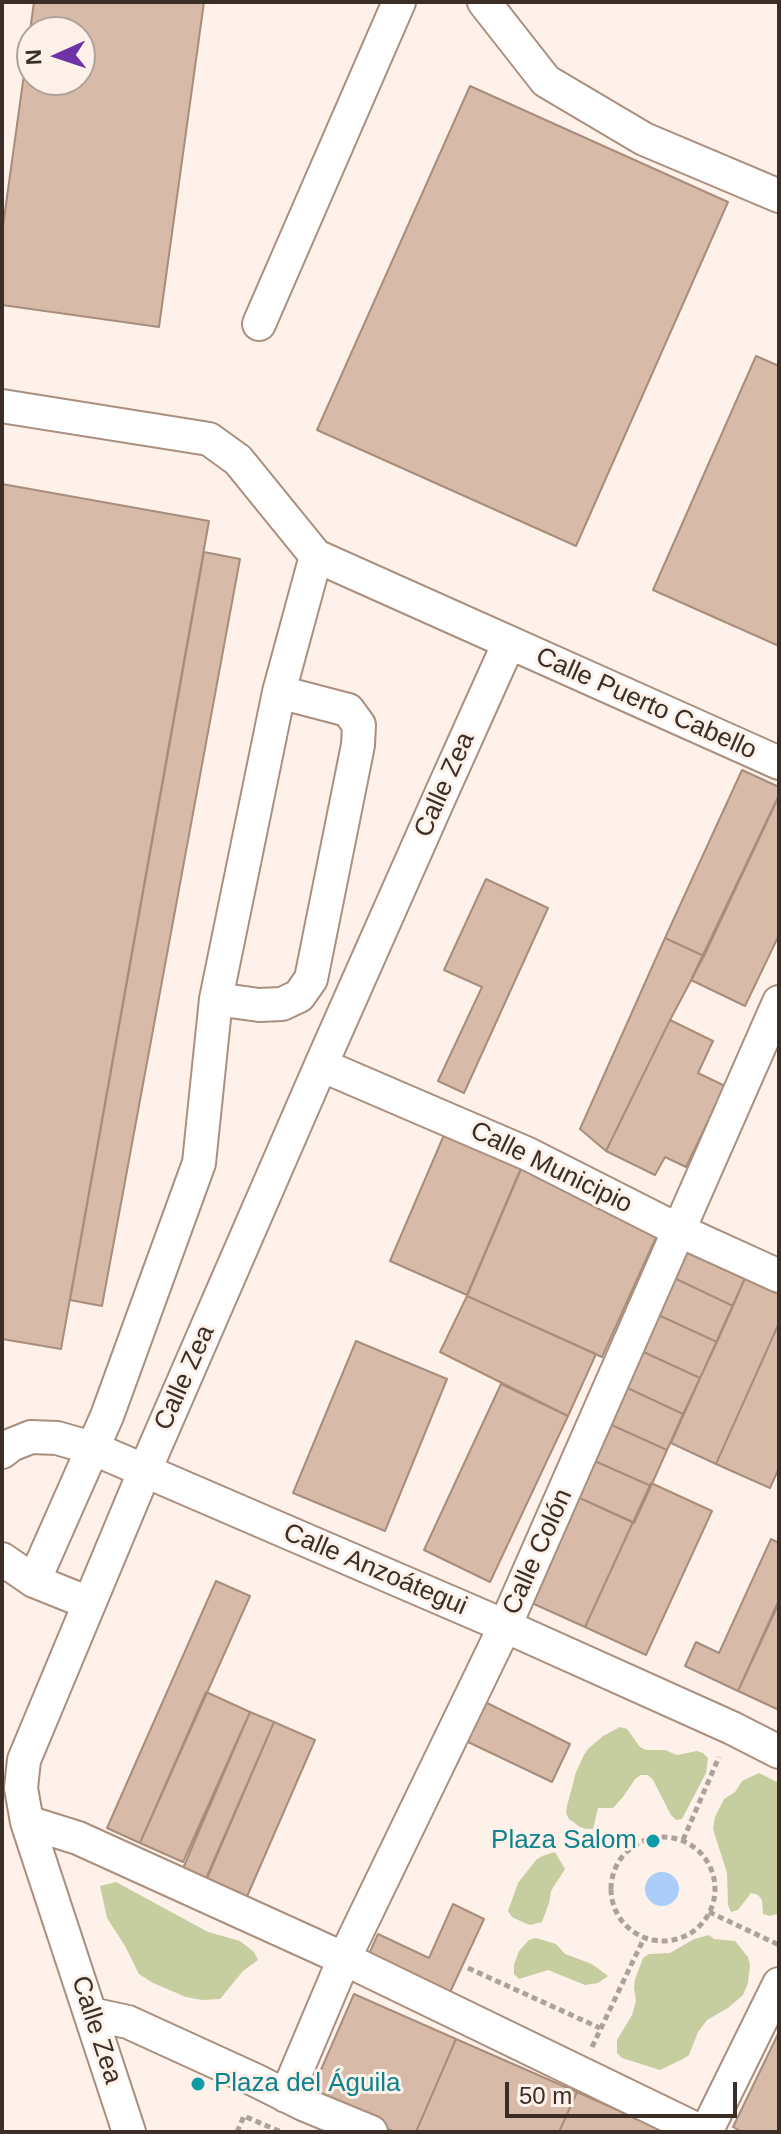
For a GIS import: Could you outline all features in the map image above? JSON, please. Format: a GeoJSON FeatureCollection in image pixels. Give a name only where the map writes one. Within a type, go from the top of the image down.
{"type":"FeatureCollection","features":[{"type":"Feature","properties":{"kind":"street"},"geometry":{"type":"LineString","coordinates":[[259,324],[399,2]]}},
{"type":"Feature","properties":{"kind":"street"},"geometry":{"type":"LineString","coordinates":[[484,2],[546,81],[644,139],[779,196]]}},
{"type":"Feature","properties":{"kind":"street"},"geometry":{"type":"LineString","coordinates":[[2,406],[209,439],[238,460],[316,556],[279,692],[216,999],[199,1163],[107,1416],[34,1581]]}},
{"type":"Feature","properties":{"kind":"street","name":"Calle Puerto Cabello"},"geometry":{"type":"LineString","coordinates":[[316,556],[779,763]]}},
{"type":"Feature","properties":{"kind":"street","name":"Calle Zea"},"geometry":{"type":"LineString","coordinates":[[129,2132],[27,1822],[21,1788],[24,1760],[145,1470],[321,1065],[503,656],[512,645]]}},
{"type":"Feature","properties":{"kind":"street"},"geometry":{"type":"LineString","coordinates":[[216,999],[259,1005],[282,1004],[299,996],[311,979],[358,745],[359,725],[348,710],[279,692]]}},
{"type":"Feature","properties":{"kind":"street","name":"Calle Colón"},"geometry":{"type":"LineString","coordinates":[[286,2096],[346,1960],[505,1626],[779,1002]]}},
{"type":"Feature","properties":{"kind":"street","name":"Calle Municipio"},"geometry":{"type":"LineString","coordinates":[[321,1065],[528,1154],[680,1231],[779,1276]]}},
{"type":"Feature","properties":{"kind":"street","name":"Calle Anzoátegui"},"geometry":{"type":"LineString","coordinates":[[2,1452],[31,1437],[57,1438],[92,1448],[505,1626],[779,1752]]}},
{"type":"Feature","properties":{"kind":"street"},"geometry":{"type":"LineString","coordinates":[[2,1559],[34,1581],[89,1603]]}},
{"type":"Feature","properties":{"kind":"street"},"geometry":{"type":"LineString","coordinates":[[27,1822],[78,1838],[346,1960],[704,2132],[779,1984]]}},
{"type":"Feature","properties":{"kind":"street"},"geometry":{"type":"LineString","coordinates":[[91,2014],[128,2022],[371,2132]]}},
{"type":"Feature","properties":{"kind":"path"},"geometry":{"type":"LineString","coordinates":[[683,1840],[732,1728]]}},
{"type":"Feature","properties":{"kind":"path"},"geometry":{"type":"LineString","coordinates":[[660,1836],[683,1840],[698,1850],[712,1871],[715,1898],[702,1925],[689,1935],[666,1942],[644,1938],[628,1929],[614,1909],[610,1892],[615,1866],[639,1842],[660,1836]]}},
{"type":"Feature","properties":{"kind":"path"},"geometry":{"type":"LineString","coordinates":[[709,1912],[779,1945]]}},
{"type":"Feature","properties":{"kind":"path"},"geometry":{"type":"LineString","coordinates":[[579,2073],[644,1938]]}},
{"type":"Feature","properties":{"kind":"path"},"geometry":{"type":"LineString","coordinates":[[468,1968],[600,2028]]}},
{"type":"Feature","properties":{"kind":"path"},"geometry":{"type":"LineString","coordinates":[[237,2132],[244,2116],[281,2132]]}},
{"type":"Feature","properties":{"kind":"green space"},"geometry":{"type":"Polygon","coordinates":[[[620,1727],[627,1729],[640,1747],[646,1750],[665,1750],[677,1755],[697,1751],[708,1758],[706,1773],[682,1819],[676,1820],[671,1815],[653,1780],[648,1775],[641,1775],[613,1808],[598,1808],[593,1829],[580,1827],[569,1819],[567,1806],[584,1755],[603,1736],[620,1727]]]}},
{"type":"Feature","properties":{"kind":"green space"},"geometry":{"type":"Polygon","coordinates":[[[759,1773],[779,1783],[779,1910],[770,1916],[763,1914],[762,1900],[758,1895],[751,1893],[738,1910],[731,1912],[727,1873],[713,1829],[724,1799],[735,1792],[742,1781],[759,1773]]]}},
{"type":"Feature","properties":{"kind":"green space"},"geometry":{"type":"Polygon","coordinates":[[[555,1852],[565,1869],[551,1891],[542,1922],[530,1925],[512,1917],[508,1911],[518,1883],[536,1860],[555,1852]]]}},
{"type":"Feature","properties":{"kind":"green space"},"geometry":{"type":"Polygon","coordinates":[[[116,1882],[208,1932],[240,1941],[254,1952],[258,1960],[243,1971],[220,1999],[186,1997],[153,1983],[139,1974],[107,1918],[100,1886],[116,1882]]]}},
{"type":"Feature","properties":{"kind":"green space"},"geometry":{"type":"Polygon","coordinates":[[[709,1935],[714,1939],[735,1941],[748,1957],[748,1983],[743,1995],[707,2020],[698,2032],[689,2055],[683,2059],[660,2070],[622,2058],[617,2053],[617,2040],[632,2015],[636,2001],[635,1979],[643,1958],[649,1954],[670,1953],[694,1939],[709,1935]]]}},
{"type":"Feature","properties":{"kind":"green space"},"geometry":{"type":"Polygon","coordinates":[[[536,1938],[556,1944],[565,1954],[592,1964],[608,1976],[598,1983],[585,1985],[548,1970],[519,1979],[514,1974],[514,1965],[519,1951],[529,1940],[536,1938]]]}},
{"type":"Feature","properties":{"kind":"water"},"geometry":{"type":"Polygon","coordinates":[[[662,1872],[674,1877],[679,1889],[674,1901],[662,1906],[650,1901],[645,1889],[650,1877],[662,1872]]]}},
{"type":"Feature","properties":{"kind":"building"},"geometry":{"type":"Polygon","coordinates":[[[34,2],[204,2],[159,327],[2,305],[2,233],[21,96],[96,96],[96,16],[32,16],[34,2]]]}},
{"type":"Feature","properties":{"kind":"building"},"geometry":{"type":"Polygon","coordinates":[[[470,86],[728,202],[576,546],[317,430],[470,86]]]}},
{"type":"Feature","properties":{"kind":"building"},"geometry":{"type":"Polygon","coordinates":[[[756,356],[779,366],[779,646],[653,590],[756,356]]]}},
{"type":"Feature","properties":{"kind":"building"},"geometry":{"type":"Polygon","coordinates":[[[2,484],[209,521],[61,1349],[2,1339],[2,484]]]}},
{"type":"Feature","properties":{"kind":"building"},"geometry":{"type":"Polygon","coordinates":[[[204,552],[240,559],[102,1306],[70,1300],[204,552]]]}},
{"type":"Feature","properties":{"kind":"building"},"geometry":{"type":"Polygon","coordinates":[[[742,770],[779,787],[779,796],[704,956],[665,938],[742,770]]]}},
{"type":"Feature","properties":{"kind":"building"},"geometry":{"type":"Polygon","coordinates":[[[779,795],[779,935],[745,1006],[691,980],[779,795]]]}},
{"type":"Feature","properties":{"kind":"building"},"geometry":{"type":"Polygon","coordinates":[[[486,879],[548,908],[464,1093],[438,1081],[482,987],[444,970],[486,879]]]}},
{"type":"Feature","properties":{"kind":"building"},"geometry":{"type":"Polygon","coordinates":[[[665,938],[704,956],[606,1151],[580,1129],[665,938]]]}},
{"type":"Feature","properties":{"kind":"building"},"geometry":{"type":"Polygon","coordinates":[[[670,1020],[713,1041],[698,1073],[725,1086],[686,1167],[665,1157],[655,1175],[606,1151],[670,1020]]]}},
{"type":"Feature","properties":{"kind":"building"},"geometry":{"type":"Polygon","coordinates":[[[450,1121],[527,1154],[467,1295],[390,1261],[450,1121]]]}},
{"type":"Feature","properties":{"kind":"building"},"geometry":{"type":"Polygon","coordinates":[[[524,1162],[662,1224],[602,1357],[467,1296],[524,1162]]]}},
{"type":"Feature","properties":{"kind":"building"},"geometry":{"type":"Polygon","coordinates":[[[687,1240],[749,1269],[733,1306],[670,1276],[687,1240]]]}},
{"type":"Feature","properties":{"kind":"building"},"geometry":{"type":"Polygon","coordinates":[[[749,1269],[779,1283],[779,1323],[716,1464],[671,1443],[749,1269]]]}},
{"type":"Feature","properties":{"kind":"building"},"geometry":{"type":"Polygon","coordinates":[[[670,1276],[733,1306],[717,1342],[654,1313],[670,1276]]]}},
{"type":"Feature","properties":{"kind":"building"},"geometry":{"type":"Polygon","coordinates":[[[467,1296],[596,1354],[568,1416],[440,1352],[467,1296]]]}},
{"type":"Feature","properties":{"kind":"building"},"geometry":{"type":"Polygon","coordinates":[[[654,1313],[717,1342],[700,1378],[637,1349],[654,1313]]]}},
{"type":"Feature","properties":{"kind":"building"},"geometry":{"type":"Polygon","coordinates":[[[779,1323],[779,1468],[770,1488],[716,1464],[779,1323]]]}},
{"type":"Feature","properties":{"kind":"building"},"geometry":{"type":"Polygon","coordinates":[[[356,1341],[447,1379],[385,1531],[293,1493],[356,1341]]]}},
{"type":"Feature","properties":{"kind":"building"},"geometry":{"type":"Polygon","coordinates":[[[637,1349],[700,1378],[683,1414],[621,1385],[637,1349]]]}},
{"type":"Feature","properties":{"kind":"building"},"geometry":{"type":"Polygon","coordinates":[[[501,1384],[568,1416],[490,1582],[424,1550],[501,1384]]]}},
{"type":"Feature","properties":{"kind":"building"},"geometry":{"type":"Polygon","coordinates":[[[621,1385],[683,1414],[667,1450],[605,1422],[621,1385]]]}},
{"type":"Feature","properties":{"kind":"building"},"geometry":{"type":"Polygon","coordinates":[[[605,1422],[667,1450],[651,1486],[588,1458],[605,1422]]]}},
{"type":"Feature","properties":{"kind":"building"},"geometry":{"type":"Polygon","coordinates":[[[588,1458],[651,1486],[634,1523],[571,1494],[588,1458]]]}},
{"type":"Feature","properties":{"kind":"building"},"geometry":{"type":"Polygon","coordinates":[[[651,1483],[712,1511],[646,1655],[585,1627],[651,1483]]]}},
{"type":"Feature","properties":{"kind":"building"},"geometry":{"type":"Polygon","coordinates":[[[571,1494],[633,1522],[585,1627],[523,1599],[571,1494]]]}},
{"type":"Feature","properties":{"kind":"building"},"geometry":{"type":"Polygon","coordinates":[[[771,1539],[779,1543],[779,1600],[738,1691],[685,1666],[696,1642],[719,1653],[771,1539]]]}},
{"type":"Feature","properties":{"kind":"building"},"geometry":{"type":"Polygon","coordinates":[[[216,1581],[250,1596],[140,1843],[107,1828],[216,1581]]]}},
{"type":"Feature","properties":{"kind":"building"},"geometry":{"type":"Polygon","coordinates":[[[779,1605],[779,1710],[738,1691],[779,1605]]]}},
{"type":"Feature","properties":{"kind":"building"},"geometry":{"type":"Polygon","coordinates":[[[206,1692],[250,1712],[183,1862],[140,1843],[206,1692]]]}},
{"type":"Feature","properties":{"kind":"building"},"geometry":{"type":"Polygon","coordinates":[[[485,1702],[570,1744],[552,1782],[466,1741],[485,1702]]]}},
{"type":"Feature","properties":{"kind":"building"},"geometry":{"type":"Polygon","coordinates":[[[250,1712],[274,1722],[205,1883],[181,1873],[250,1712]]]}},
{"type":"Feature","properties":{"kind":"building"},"geometry":{"type":"Polygon","coordinates":[[[274,1722],[315,1740],[242,1908],[201,1890],[274,1722]]]}},
{"type":"Feature","properties":{"kind":"building"},"geometry":{"type":"Polygon","coordinates":[[[453,1904],[484,1919],[446,2001],[365,1963],[378,1934],[429,1958],[453,1904]]]}},
{"type":"Feature","properties":{"kind":"building"},"geometry":{"type":"Polygon","coordinates":[[[354,1994],[456,2039],[416,2132],[395,2132],[310,2095],[354,1994]]]}},
{"type":"Feature","properties":{"kind":"building"},"geometry":{"type":"Polygon","coordinates":[[[779,2032],[779,2132],[742,2132],[733,2127],[779,2032]]]}},
{"type":"Feature","properties":{"kind":"building"},"geometry":{"type":"Polygon","coordinates":[[[456,2039],[577,2092],[559,2132],[416,2132],[456,2039]]]}},
{"type":"Feature","properties":{"kind":"building"},"geometry":{"type":"Polygon","coordinates":[[[577,2092],[667,2132],[559,2132],[577,2092]]]}},
{"type":"Feature","properties":{"kind":"place","name":"Plaza Salom"},"geometry":{"type":"Point","coordinates":[653,1841]}},
{"type":"Feature","properties":{"kind":"place","name":"Plaza del Águila"},"geometry":{"type":"Point","coordinates":[198,2084]}}]}
